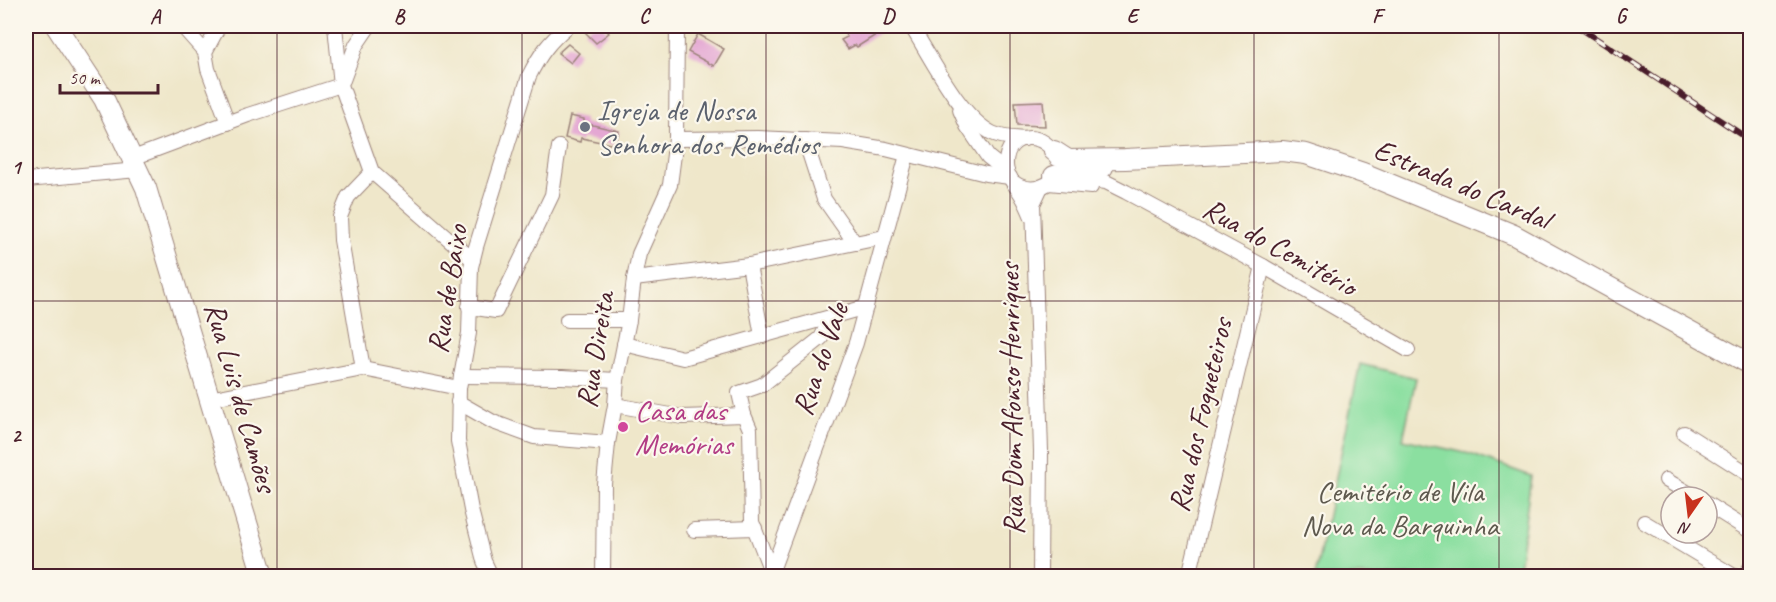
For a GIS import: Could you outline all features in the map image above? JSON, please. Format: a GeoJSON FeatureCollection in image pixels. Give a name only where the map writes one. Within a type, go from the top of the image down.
{"type":"FeatureCollection","features":[{"type":"Feature","properties":{"kind":"street","name":"Rua Luis de Camões"},"geometry":{"type":"LineString","coordinates":[[56,26],[104,99],[146,188],[263,576]]}},
{"type":"Feature","properties":{"kind":"street"},"geometry":{"type":"LineString","coordinates":[[182,26],[205,52],[208,69],[228,123]]}},
{"type":"Feature","properties":{"kind":"street"},"geometry":{"type":"LineString","coordinates":[[205,52],[219,26]]}},
{"type":"Feature","properties":{"kind":"street"},"geometry":{"type":"LineString","coordinates":[[335,26],[341,85],[372,172],[473,260]]}},
{"type":"Feature","properties":{"kind":"street"},"geometry":{"type":"LineString","coordinates":[[341,85],[356,45],[369,26]]}},
{"type":"Feature","properties":{"kind":"street","name":"Rua de Baixo"},"geometry":{"type":"LineString","coordinates":[[491,576],[484,561],[458,441],[458,402],[469,333],[473,260],[529,76],[540,54],[568,26]]}},
{"type":"Feature","properties":{"kind":"street","name":"Rua Direita"},"geometry":{"type":"LineString","coordinates":[[603,576],[604,484],[608,443],[634,279],[639,254],[670,185],[676,139],[677,26]]}},
{"type":"Feature","properties":{"kind":"street"},"geometry":{"type":"LineString","coordinates":[[911,26],[953,95],[967,113],[990,132],[1003,137],[1041,140],[1054,173],[1026,189],[1010,177],[988,157],[967,126],[953,95]]}},
{"type":"Feature","properties":{"kind":"street"},"geometry":{"type":"LineString","coordinates":[[26,180],[136,164],[228,123],[341,85]]}},
{"type":"Feature","properties":{"kind":"street"},"geometry":{"type":"LineString","coordinates":[[676,139],[843,142],[907,154],[957,168],[1010,177]]}},
{"type":"Feature","properties":{"kind":"street"},"geometry":{"type":"LineString","coordinates":[[1010,177],[1005,164],[1010,148],[1024,139]]}},
{"type":"Feature","properties":{"kind":"street"},"geometry":{"type":"LineString","coordinates":[[806,140],[824,199],[855,243]]}},
{"type":"Feature","properties":{"kind":"street"},"geometry":{"type":"LineString","coordinates":[[469,307],[496,311],[552,195],[559,147]]}},
{"type":"Feature","properties":{"kind":"street","name":"Estrada do Cardal"},"geometry":{"type":"LineString","coordinates":[[1054,173],[1068,160],[1282,151],[1306,154],[1471,216],[1514,235],[1750,364]]}},
{"type":"Feature","properties":{"kind":"street","name":"Rua do Vale"},"geometry":{"type":"LineString","coordinates":[[771,575],[856,343],[907,154]]}},
{"type":"Feature","properties":{"kind":"street"},"geometry":{"type":"LineString","coordinates":[[957,168],[979,166],[985,163],[988,157]]}},
{"type":"Feature","properties":{"kind":"street","name":"Estrada do Cardal"},"geometry":{"type":"LineString","coordinates":[[1054,173],[1125,159]]}},
{"type":"Feature","properties":{"kind":"street"},"geometry":{"type":"LineString","coordinates":[[363,369],[341,240],[340,217],[348,197],[372,172]]}},
{"type":"Feature","properties":{"kind":"street","name":"Rua do Cemitério"},"geometry":{"type":"LineString","coordinates":[[1054,173],[1126,192]]}},
{"type":"Feature","properties":{"kind":"street","name":"Rua do Cemitério"},"geometry":{"type":"LineString","coordinates":[[1054,173],[1106,182],[1263,266],[1408,350]]}},
{"type":"Feature","properties":{"kind":"street","name":"Rua Dom Afonso Henriques"},"geometry":{"type":"LineString","coordinates":[[1040,576],[1041,452],[1033,204],[1054,173]]}},
{"type":"Feature","properties":{"kind":"street","name":"Rua Dom Afonso Henriques"},"geometry":{"type":"LineString","coordinates":[[1010,177],[1023,197],[1033,221]]}},
{"type":"Feature","properties":{"kind":"street"},"geometry":{"type":"LineString","coordinates":[[634,279],[749,266],[884,237]]}},
{"type":"Feature","properties":{"kind":"street"},"geometry":{"type":"LineString","coordinates":[[749,266],[762,336]]}},
{"type":"Feature","properties":{"kind":"street","name":"Rua dos Fogueteiros"},"geometry":{"type":"LineString","coordinates":[[1189,576],[1263,266]]}},
{"type":"Feature","properties":{"kind":"street"},"geometry":{"type":"LineString","coordinates":[[624,344],[683,358],[866,307]]}},
{"type":"Feature","properties":{"kind":"street"},"geometry":{"type":"LineString","coordinates":[[771,575],[752,522],[750,429],[744,415],[740,393],[762,385],[821,338],[831,318]]}},
{"type":"Feature","properties":{"kind":"street"},"geometry":{"type":"LineString","coordinates":[[567,320],[629,320]]}},
{"type":"Feature","properties":{"kind":"street"},"geometry":{"type":"LineString","coordinates":[[209,399],[363,369],[460,382],[562,377],[617,380]]}},
{"type":"Feature","properties":{"kind":"street"},"geometry":{"type":"LineString","coordinates":[[458,402],[493,422],[534,437],[608,443]]}},
{"type":"Feature","properties":{"kind":"street"},"geometry":{"type":"LineString","coordinates":[[615,405],[682,417],[744,415]]}},
{"type":"Feature","properties":{"kind":"street"},"geometry":{"type":"LineString","coordinates":[[1684,433],[1750,475]]}},
{"type":"Feature","properties":{"kind":"street"},"geometry":{"type":"LineString","coordinates":[[1666,480],[1675,485]]}},
{"type":"Feature","properties":{"kind":"street"},"geometry":{"type":"LineString","coordinates":[[1719,512],[1750,531]]}},
{"type":"Feature","properties":{"kind":"street"},"geometry":{"type":"LineString","coordinates":[[1644,522],[1734,576]]}},
{"type":"Feature","properties":{"kind":"street"},"geometry":{"type":"LineString","coordinates":[[694,530],[755,528]]}},
{"type":"Feature","properties":{"kind":"street"},"geometry":{"type":"LineString","coordinates":[[1745,576],[1750,568]]}},
{"type":"Feature","properties":{"kind":"green space","name":"Cemitério de Vila Nova da Barquinha"},"geometry":{"type":"Polygon","coordinates":[[[1360,364],[1416,378],[1403,439],[1470,454],[1531,476],[1518,576],[1315,576],[1360,364]]]}},
{"type":"Feature","properties":{"kind":"building"},"geometry":{"type":"Polygon","coordinates":[[[592,26],[603,26],[609,33],[596,43],[584,31],[592,26]]]}},
{"type":"Feature","properties":{"kind":"building"},"geometry":{"type":"Polygon","coordinates":[[[853,26],[890,26],[857,47],[855,45],[848,49],[841,40],[847,37],[843,31],[853,26]]]}},
{"type":"Feature","properties":{"kind":"building"},"geometry":{"type":"Polygon","coordinates":[[[698,34],[724,49],[714,66],[688,52],[698,34]]]}},
{"type":"Feature","properties":{"kind":"building"},"geometry":{"type":"Polygon","coordinates":[[[568,44],[579,53],[571,63],[558,53],[568,44]]]}},
{"type":"Feature","properties":{"kind":"building"},"geometry":{"type":"Polygon","coordinates":[[[1043,101],[1045,126],[1017,125],[1015,102],[1043,101]]]}},
{"type":"Feature","properties":{"kind":"building","name":"Igreja de Nossa Senhora dos Remédios"},"geometry":{"type":"Polygon","coordinates":[[[570,116],[584,119],[584,123],[619,131],[615,145],[581,138],[580,142],[565,138],[570,116]]]}},
{"type":"Feature","properties":{"kind":"railway"},"geometry":{"type":"LineString","coordinates":[[1577,26],[1750,140]]}},
{"type":"Feature","properties":{"kind":"place","name":"Igreja de Nossa Senhora dos Remédios"},"geometry":{"type":"Point","coordinates":[585,127]}},
{"type":"Feature","properties":{"kind":"place","name":"Casa das Memórias"},"geometry":{"type":"Point","coordinates":[623,427]}}]}
